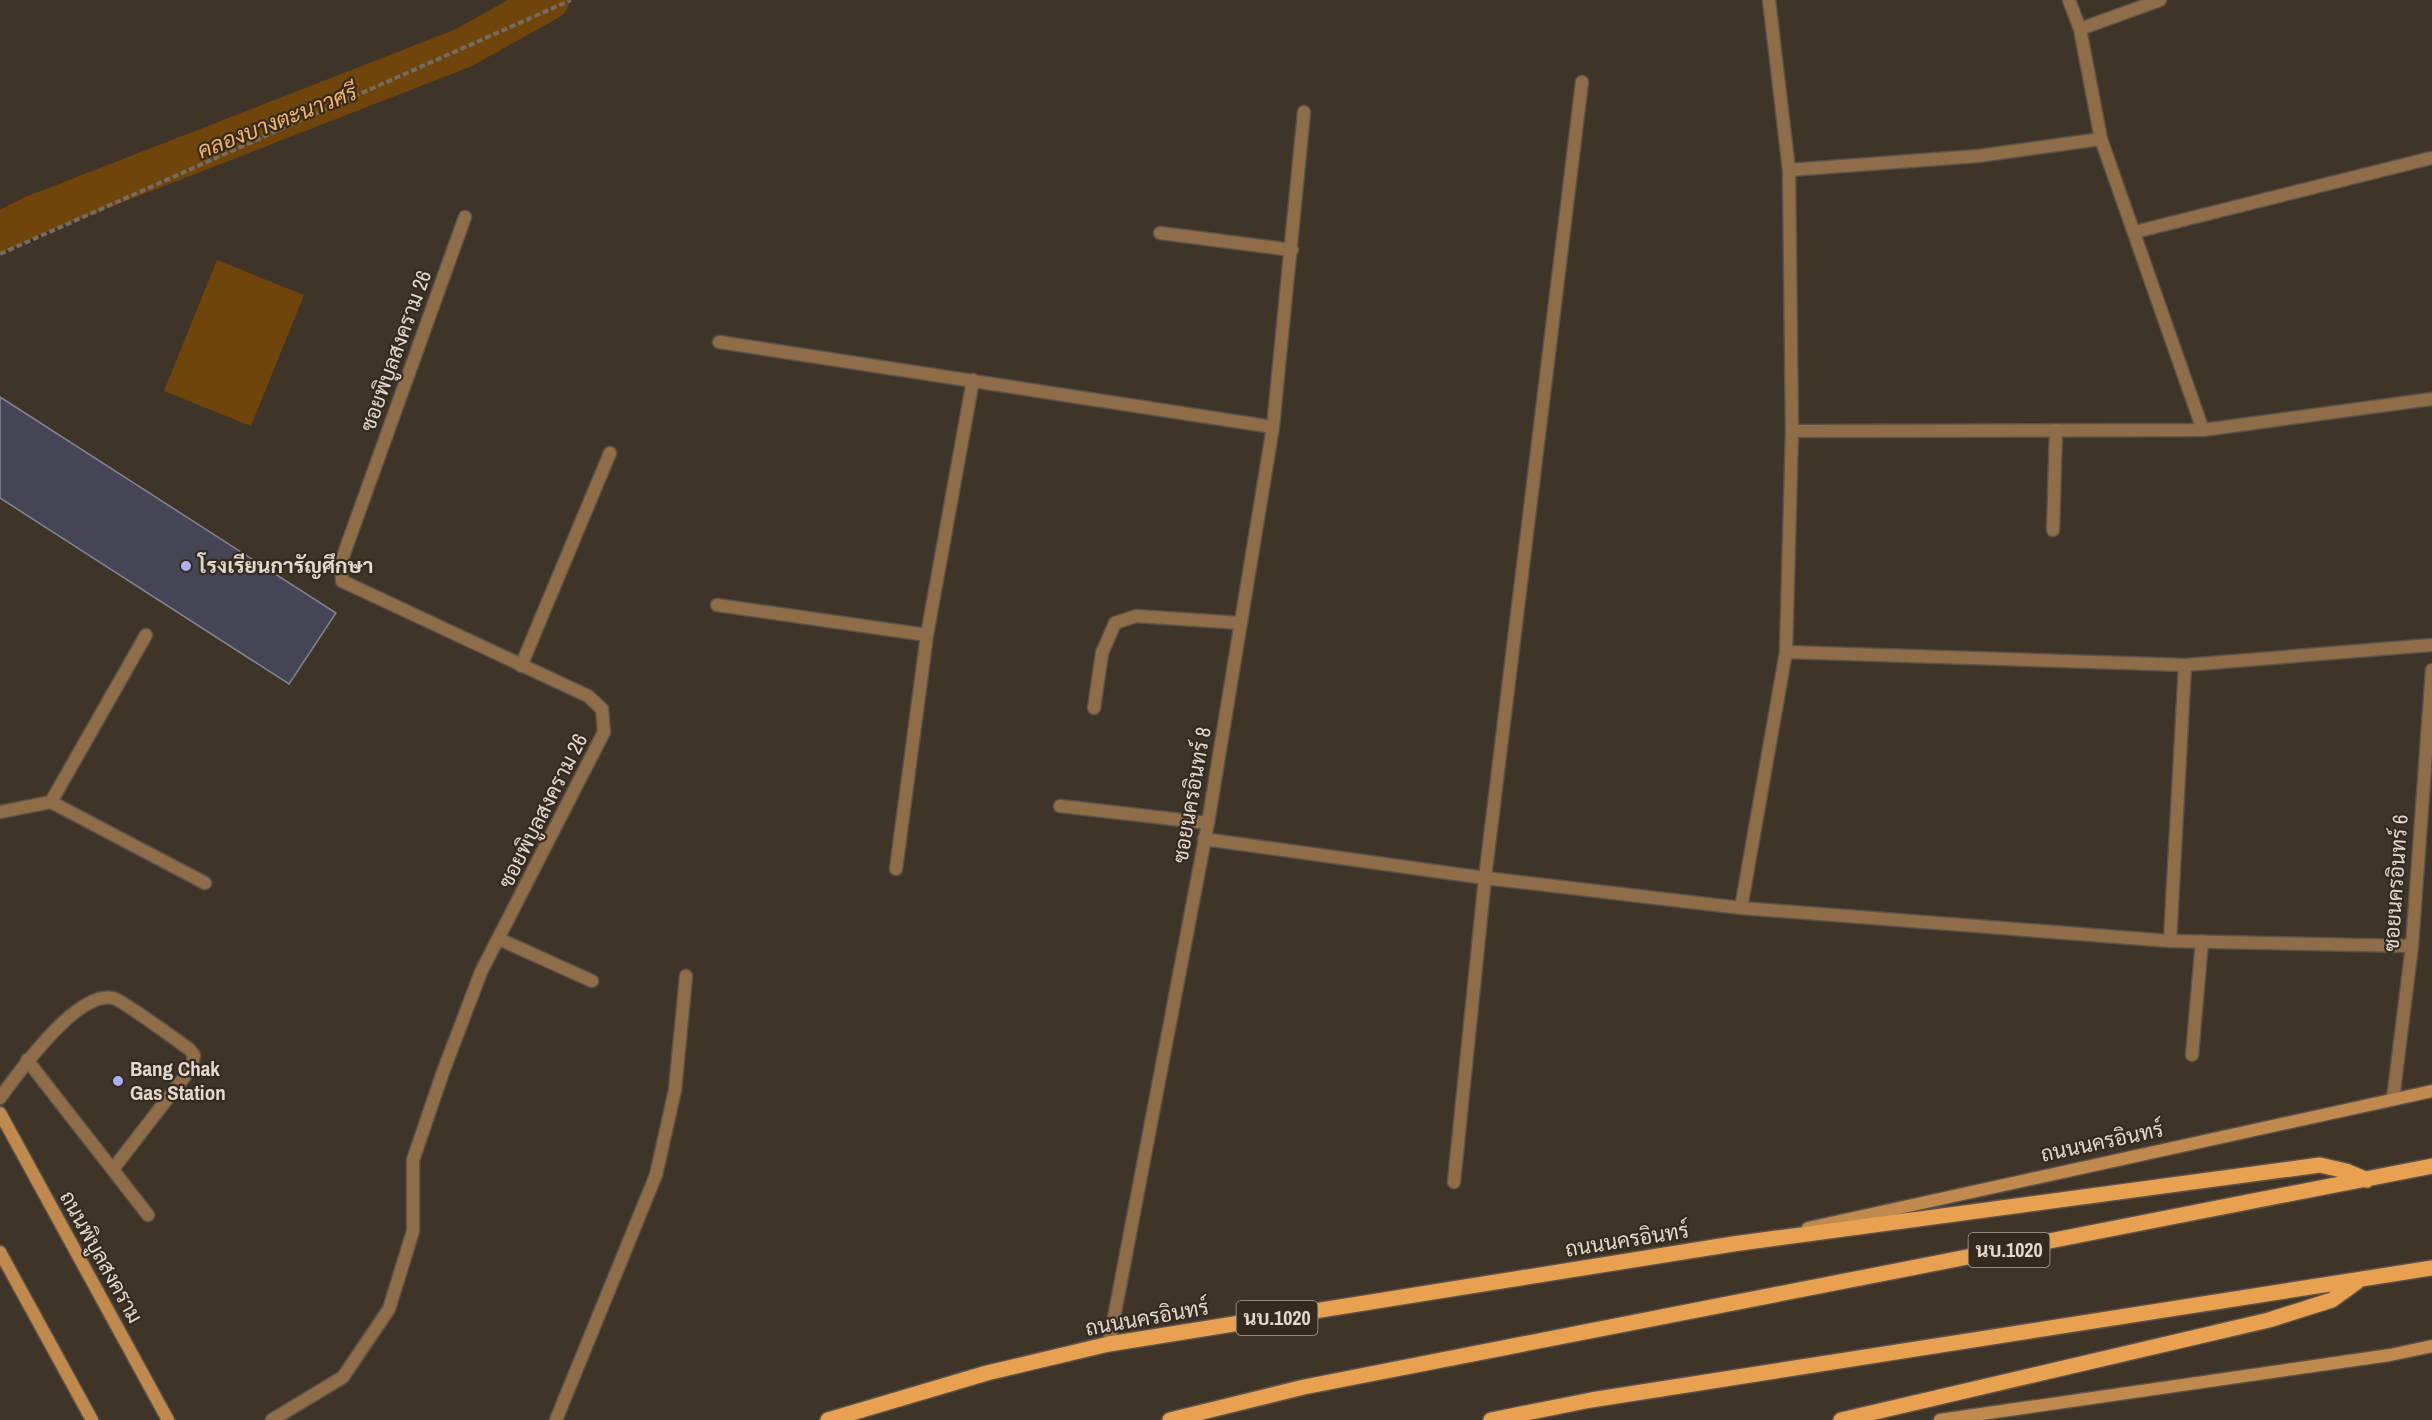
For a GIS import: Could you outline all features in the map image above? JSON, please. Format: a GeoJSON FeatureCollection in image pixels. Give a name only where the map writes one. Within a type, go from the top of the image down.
{"type":"FeatureCollection","features":[{"type":"Feature","properties":{"kind":"main road","name":"ถนนนครอินทร์"},"geometry":{"type":"LineString","coordinates":[[828,1420],[987,1373],[1109,1344],[1733,1244],[2432,1091]]}},
{"type":"Feature","properties":{"kind":"main road","name":"ถนนพิบูลสงคราม"},"geometry":{"type":"LineString","coordinates":[[0,1113],[168,1420]]}},
{"type":"Feature","properties":{"kind":"main road"},"geometry":{"type":"LineString","coordinates":[[1733,1244],[2320,1165],[2346,1171],[2367,1180]]}},
{"type":"Feature","properties":{"kind":"main road","name":"นบ.1020"},"geometry":{"type":"LineString","coordinates":[[1170,1420],[1304,1388],[2432,1166]]}},
{"type":"Feature","properties":{"kind":"main road"},"geometry":{"type":"LineString","coordinates":[[0,1252],[92,1420]]}},
{"type":"Feature","properties":{"kind":"main road"},"geometry":{"type":"LineString","coordinates":[[1491,1420],[1591,1400],[2432,1268]]}},
{"type":"Feature","properties":{"kind":"main road"},"geometry":{"type":"LineString","coordinates":[[1841,1420],[2269,1320],[2332,1300],[2359,1280]]}},
{"type":"Feature","properties":{"kind":"main road"},"geometry":{"type":"LineString","coordinates":[[1940,1420],[2390,1355],[2432,1346]]}},
{"type":"Feature","properties":{"kind":"street"},"geometry":{"type":"LineString","coordinates":[[1741,908],[1786,652],[1792,431],[1789,170],[1769,0]]}},
{"type":"Feature","properties":{"kind":"street"},"geometry":{"type":"LineString","coordinates":[[2069,0],[2080,29],[2101,139],[2203,430]]}},
{"type":"Feature","properties":{"kind":"street"},"geometry":{"type":"LineString","coordinates":[[2080,29],[2160,0]]}},
{"type":"Feature","properties":{"kind":"street"},"geometry":{"type":"LineString","coordinates":[[1454,1182],[1485,878],[1582,82]]}},
{"type":"Feature","properties":{"kind":"street","name":"ซอยนครอินทร์ 8"},"geometry":{"type":"LineString","coordinates":[[1109,1344],[1208,823],[1273,427],[1304,112]]}},
{"type":"Feature","properties":{"kind":"street"},"geometry":{"type":"LineString","coordinates":[[1789,170],[1978,156],[2101,139]]}},
{"type":"Feature","properties":{"kind":"street"},"geometry":{"type":"LineString","coordinates":[[2135,232],[2431,158]]}},
{"type":"Feature","properties":{"kind":"street","name":"ซอยพิบูลสงคราม 26"},"geometry":{"type":"LineString","coordinates":[[272,1420],[343,1377],[389,1309],[413,1231],[413,1160],[443,1072],[482,972],[604,732],[602,709],[588,696],[342,581],[341,562],[465,217]]}},
{"type":"Feature","properties":{"kind":"street"},"geometry":{"type":"LineString","coordinates":[[1160,233],[1292,250]]}},
{"type":"Feature","properties":{"kind":"street"},"geometry":{"type":"LineString","coordinates":[[719,342],[1273,427]]}},
{"type":"Feature","properties":{"kind":"street"},"geometry":{"type":"LineString","coordinates":[[896,869],[927,635],[973,381]]}},
{"type":"Feature","properties":{"kind":"street"},"geometry":{"type":"LineString","coordinates":[[1792,431],[2203,430],[2432,399]]}},
{"type":"Feature","properties":{"kind":"street"},"geometry":{"type":"LineString","coordinates":[[2053,530],[2056,430]]}},
{"type":"Feature","properties":{"kind":"street"},"geometry":{"type":"LineString","coordinates":[[521,666],[610,453]]}},
{"type":"Feature","properties":{"kind":"street"},"geometry":{"type":"LineString","coordinates":[[717,605],[927,635]]}},
{"type":"Feature","properties":{"kind":"street"},"geometry":{"type":"LineString","coordinates":[[1094,708],[1102,653],[1115,623],[1136,616],[1241,623]]}},
{"type":"Feature","properties":{"kind":"street"},"geometry":{"type":"LineString","coordinates":[[51,802],[146,635]]}},
{"type":"Feature","properties":{"kind":"street"},"geometry":{"type":"LineString","coordinates":[[1786,652],[2185,665],[2432,645]]}},
{"type":"Feature","properties":{"kind":"street"},"geometry":{"type":"LineString","coordinates":[[2170,941],[2185,665]]}},
{"type":"Feature","properties":{"kind":"street","name":"ซอยนครอินทร์ 6"},"geometry":{"type":"LineString","coordinates":[[2393,1099],[2412,946],[2432,670]]}},
{"type":"Feature","properties":{"kind":"street"},"geometry":{"type":"LineString","coordinates":[[0,812],[51,802],[205,883]]}},
{"type":"Feature","properties":{"kind":"street"},"geometry":{"type":"LineString","coordinates":[[1060,806],[1208,823]]}},
{"type":"Feature","properties":{"kind":"street"},"geometry":{"type":"LineString","coordinates":[[1204,839],[1485,878],[1741,908],[2170,941],[2412,946]]}},
{"type":"Feature","properties":{"kind":"street"},"geometry":{"type":"LineString","coordinates":[[499,939],[592,981]]}},
{"type":"Feature","properties":{"kind":"street"},"geometry":{"type":"LineString","coordinates":[[2192,1055],[2202,941]]}},
{"type":"Feature","properties":{"kind":"street"},"geometry":{"type":"LineString","coordinates":[[556,1420],[656,1175],[675,1090],[686,976]]}},
{"type":"Feature","properties":{"kind":"street"},"geometry":{"type":"LineString","coordinates":[[0,1098],[27,1060],[80,1007],[95,999],[113,998],[189,1049],[194,1055],[192,1067],[113,1170]]}},
{"type":"Feature","properties":{"kind":"street"},"geometry":{"type":"LineString","coordinates":[[27,1060],[148,1215]]}},
{"type":"Feature","properties":{"kind":"path"},"geometry":{"type":"LineString","coordinates":[[0,254],[571,0]]}},
{"type":"Feature","properties":{"kind":"shaded area"},"geometry":{"type":"Polygon","coordinates":[[[217,260],[304,295],[251,426],[164,391],[217,260]]]}},
{"type":"Feature","properties":{"kind":"building","name":"โรงเรียนการัญศึกษา"},"geometry":{"type":"Polygon","coordinates":[[[0,397],[336,613],[289,684],[0,498],[0,397]]]}},
{"type":"Feature","properties":{"kind":"waterway","name":"คลองบางตะนาวศรี"},"geometry":{"type":"LineString","coordinates":[[0,232],[32,216],[463,48],[549,0]]}},
{"type":"Feature","properties":{"kind":"place","name":"โรงเรียนการัญศึกษา"},"geometry":{"type":"Point","coordinates":[186,566]}},
{"type":"Feature","properties":{"kind":"place","name":"Bang Chak Gas Station"},"geometry":{"type":"Point","coordinates":[118,1081]}}]}
